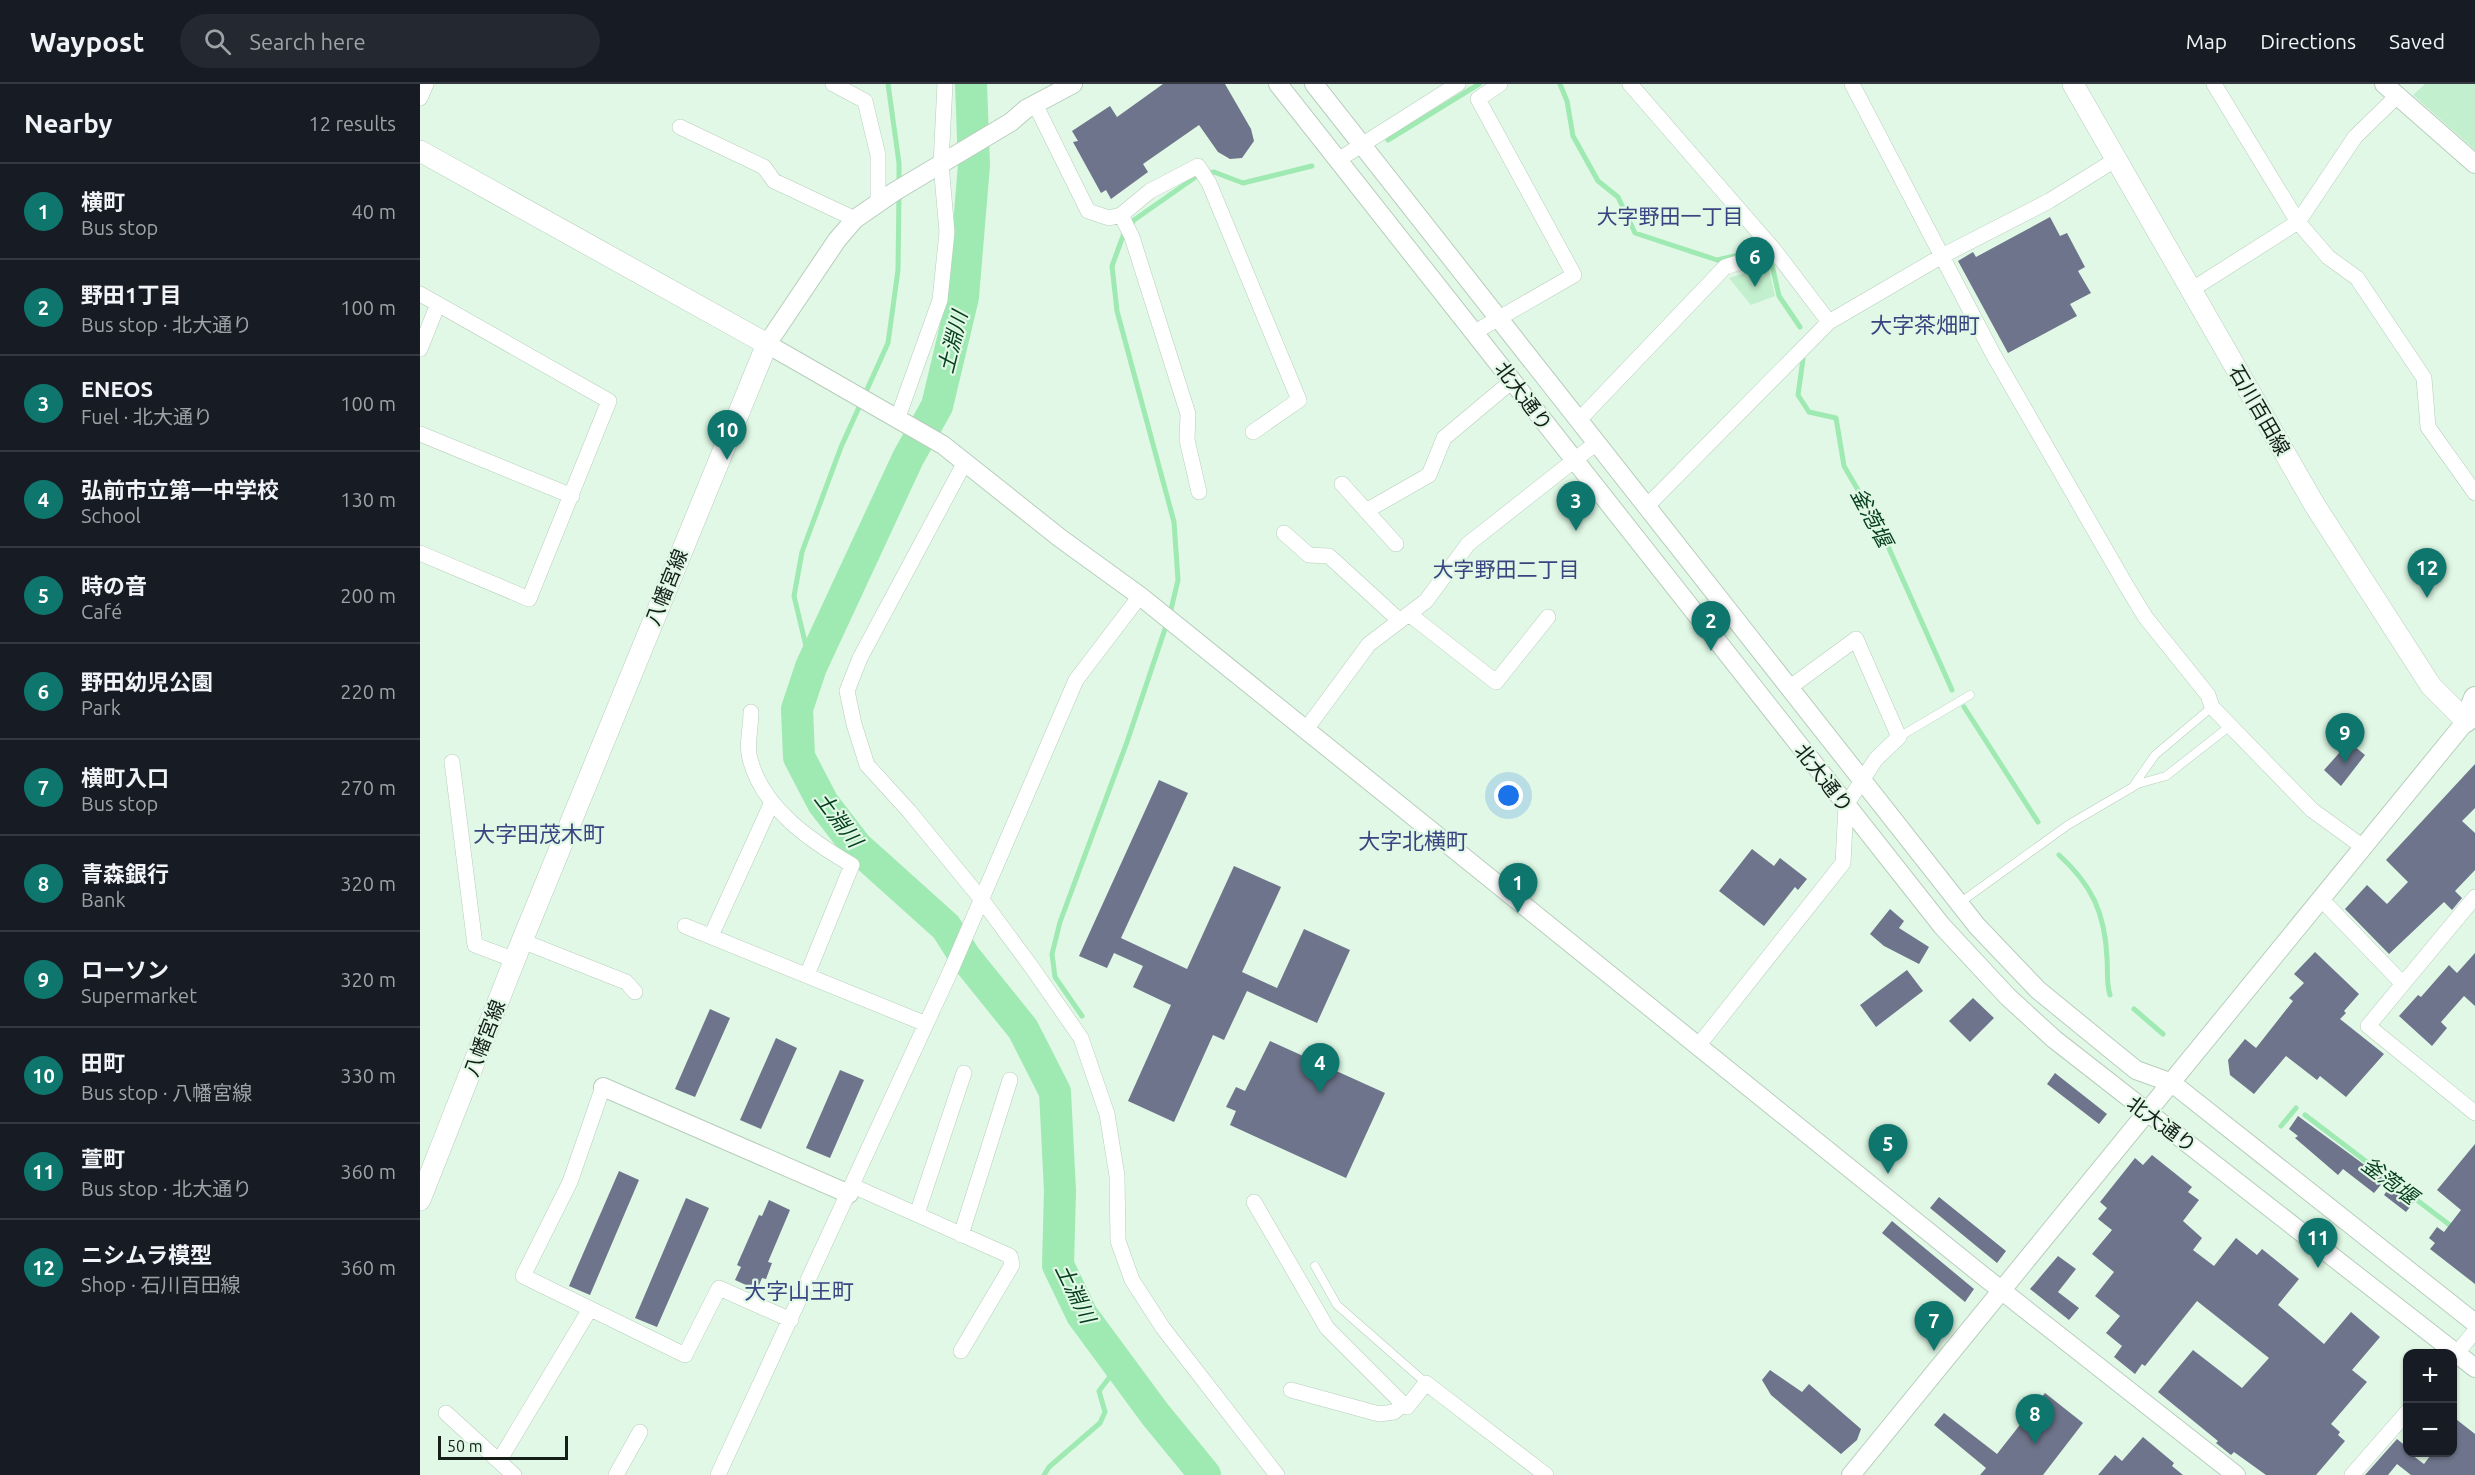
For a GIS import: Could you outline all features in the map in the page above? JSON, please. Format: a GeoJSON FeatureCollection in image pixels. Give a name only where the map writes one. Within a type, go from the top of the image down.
{"type":"FeatureCollection","features":[{"type":"Feature","properties":{"kind":"main road","name":"石川百田線"},"geometry":{"type":"LineString","coordinates":[[2073,84],[2314,504],[2431,686],[2472,722]]}},
{"type":"Feature","properties":{"kind":"main road"},"geometry":{"type":"LineString","coordinates":[[420,152],[767,344]]}},
{"type":"Feature","properties":{"kind":"main road","name":"八幡宮線"},"geometry":{"type":"LineString","coordinates":[[420,1200],[518,950],[767,344]]}},
{"type":"Feature","properties":{"kind":"main road"},"geometry":{"type":"LineString","coordinates":[[2472,722],[2475,698]]}},
{"type":"Feature","properties":{"kind":"street"},"geometry":{"type":"LineString","coordinates":[[420,98],[426,84]]}},
{"type":"Feature","properties":{"kind":"street"},"geometry":{"type":"LineString","coordinates":[[833,84],[865,102],[878,155],[878,202]]}},
{"type":"Feature","properties":{"kind":"street"},"geometry":{"type":"LineString","coordinates":[[901,419],[940,300],[947,232],[945,84]]}},
{"type":"Feature","properties":{"kind":"street"},"geometry":{"type":"LineString","coordinates":[[1073,84],[1036,106],[1026,109],[1011,122],[894,192],[855,219],[837,240],[767,344],[943,445],[1060,538],[1140,596],[1307,728],[2002,1290],[2236,1475]]}},
{"type":"Feature","properties":{"kind":"street","name":"北大通り"},"geometry":{"type":"LineString","coordinates":[[1278,84],[1942,926],[2008,997],[2054,1039],[2445,1349]]}},
{"type":"Feature","properties":{"kind":"street","name":"北大通り"},"geometry":{"type":"LineString","coordinates":[[1314,84],[1579,420],[1595,444],[1647,506],[1862,780],[1957,905],[2038,990],[2136,1070],[2172,1083],[2475,1323]]}},
{"type":"Feature","properties":{"kind":"street"},"geometry":{"type":"LineString","coordinates":[[1338,160],[1458,84]]}},
{"type":"Feature","properties":{"kind":"street"},"geometry":{"type":"LineString","coordinates":[[1475,332],[1574,275],[1478,99],[1500,84]]}},
{"type":"Feature","properties":{"kind":"street"},"geometry":{"type":"LineString","coordinates":[[1630,84],[1774,251],[1829,322]]}},
{"type":"Feature","properties":{"kind":"street"},"geometry":{"type":"LineString","coordinates":[[1852,84],[1993,354],[2145,618],[2208,695],[2212,707],[2230,726],[2312,810],[2363,847]]}},
{"type":"Feature","properties":{"kind":"street"},"geometry":{"type":"LineString","coordinates":[[2214,84],[2298,222],[2328,257],[2357,278],[2424,378],[2428,427],[2475,493]]}},
{"type":"Feature","properties":{"kind":"street"},"geometry":{"type":"LineString","coordinates":[[2191,290],[2298,222],[2355,137],[2390,90],[2475,164]]}},
{"type":"Feature","properties":{"kind":"street"},"geometry":{"type":"LineString","coordinates":[[1036,106],[1088,211],[1126,225],[1188,414],[1187,440],[1199,492]]}},
{"type":"Feature","properties":{"kind":"street"},"geometry":{"type":"LineString","coordinates":[[680,127],[764,167],[774,181],[855,219]]}},
{"type":"Feature","properties":{"kind":"street"},"geometry":{"type":"LineString","coordinates":[[1647,506],[1829,322],[1942,256],[2049,201],[2115,160]]}},
{"type":"Feature","properties":{"kind":"street"},"geometry":{"type":"LineString","coordinates":[[1126,225],[1150,191],[1198,166],[1209,183],[1299,400],[1253,432]]}},
{"type":"Feature","properties":{"kind":"street"},"geometry":{"type":"LineString","coordinates":[[1579,420],[1725,267],[1774,251]]}},
{"type":"Feature","properties":{"kind":"street"},"geometry":{"type":"LineString","coordinates":[[420,294],[609,401],[529,599],[420,553]]}},
{"type":"Feature","properties":{"kind":"street"},"geometry":{"type":"LineString","coordinates":[[420,349],[438,304]]}},
{"type":"Feature","properties":{"kind":"street"},"geometry":{"type":"LineString","coordinates":[[1366,511],[1429,475],[1444,438],[1512,381]]}},
{"type":"Feature","properties":{"kind":"street"},"geometry":{"type":"LineString","coordinates":[[420,434],[572,496]]}},
{"type":"Feature","properties":{"kind":"street"},"geometry":{"type":"LineString","coordinates":[[1307,728],[1369,644],[1426,601],[1468,544],[1595,444]]}},
{"type":"Feature","properties":{"kind":"street"},"geometry":{"type":"LineString","coordinates":[[965,462],[860,658],[847,691],[854,724],[867,765],[909,811],[982,900],[1034,969],[1081,1038],[1107,1114],[1117,1176],[1118,1241],[1132,1280],[1162,1328],[1276,1475]]}},
{"type":"Feature","properties":{"kind":"street"},"geometry":{"type":"LineString","coordinates":[[1342,484],[1396,544]]}},
{"type":"Feature","properties":{"kind":"street"},"geometry":{"type":"LineString","coordinates":[[1284,533],[1309,555],[1329,556],[1405,617],[1496,682],[1548,617]]}},
{"type":"Feature","properties":{"kind":"street"},"geometry":{"type":"LineString","coordinates":[[718,1475],[951,970],[1076,680],[1140,596]]}},
{"type":"Feature","properties":{"kind":"street"},"geometry":{"type":"LineString","coordinates":[[1698,1046],[1843,863],[1846,805],[1876,759],[1899,737],[1856,639],[1789,688]]}},
{"type":"Feature","properties":{"kind":"street"},"geometry":{"type":"LineString","coordinates":[[751,712],[749,758],[772,802],[813,842],[852,865],[807,975]]}},
{"type":"Feature","properties":{"kind":"street"},"geometry":{"type":"LineString","coordinates":[[1851,1475],[2363,847],[2472,722]]}},
{"type":"Feature","properties":{"kind":"street"},"geometry":{"type":"LineString","coordinates":[[452,762],[475,945],[518,950],[626,982],[635,992]]}},
{"type":"Feature","properties":{"kind":"street"},"geometry":{"type":"LineString","coordinates":[[711,936],[772,802]]}},
{"type":"Feature","properties":{"kind":"street"},"geometry":{"type":"LineString","coordinates":[[2475,897],[2368,1026],[2475,1113]]}},
{"type":"Feature","properties":{"kind":"street"},"geometry":{"type":"LineString","coordinates":[[2321,899],[2403,984]]}},
{"type":"Feature","properties":{"kind":"street"},"geometry":{"type":"LineString","coordinates":[[685,926],[926,1024]]}},
{"type":"Feature","properties":{"kind":"street"},"geometry":{"type":"LineString","coordinates":[[917,1214],[964,1073]]}},
{"type":"Feature","properties":{"kind":"street"},"geometry":{"type":"LineString","coordinates":[[961,1235],[1010,1080]]}},
{"type":"Feature","properties":{"kind":"street"},"geometry":{"type":"LineString","coordinates":[[791,1320],[719,1288],[685,1355],[523,1276],[570,1182],[603,1087],[851,1190],[917,1214],[1010,1256],[1012,1265],[961,1351]]}},
{"type":"Feature","properties":{"kind":"street"},"geometry":{"type":"LineString","coordinates":[[1254,1202],[1327,1328],[1403,1404],[1407,1407],[1426,1383],[1543,1474]]}},
{"type":"Feature","properties":{"kind":"street"},"geometry":{"type":"LineString","coordinates":[[499,1461],[590,1309]]}},
{"type":"Feature","properties":{"kind":"street"},"geometry":{"type":"LineString","coordinates":[[2457,1354],[2475,1331]]}},
{"type":"Feature","properties":{"kind":"street","name":"北大通り"},"geometry":{"type":"LineString","coordinates":[[2457,1358],[2475,1368]]}},
{"type":"Feature","properties":{"kind":"street"},"geometry":{"type":"LineString","coordinates":[[1291,1390],[1379,1414],[1394,1412],[1403,1404]]}},
{"type":"Feature","properties":{"kind":"street"},"geometry":{"type":"LineString","coordinates":[[446,1413],[514,1475]]}},
{"type":"Feature","properties":{"kind":"street"},"geometry":{"type":"LineString","coordinates":[[2352,1475],[2403,1418]]}},
{"type":"Feature","properties":{"kind":"street"},"geometry":{"type":"LineString","coordinates":[[616,1475],[640,1432]]}},
{"type":"Feature","properties":{"kind":"lane"},"geometry":{"type":"LineString","coordinates":[[1899,737],[1970,695]]}},
{"type":"Feature","properties":{"kind":"lane"},"geometry":{"type":"LineString","coordinates":[[2212,707],[2155,755],[2134,785],[2166,776],[2230,726]]}},
{"type":"Feature","properties":{"kind":"lane"},"geometry":{"type":"LineString","coordinates":[[1957,905],[2068,825],[2139,783]]}},
{"type":"Feature","properties":{"kind":"lane"},"geometry":{"type":"LineString","coordinates":[[1315,1266],[1337,1305],[1426,1383]]}},
{"type":"Feature","properties":{"kind":"green space"},"geometry":{"type":"Polygon","coordinates":[[[2425,84],[2475,84],[2475,150],[2413,95],[2425,84]]]}},
{"type":"Feature","properties":{"kind":"green space"},"geometry":{"type":"Polygon","coordinates":[[[1768,266],[1775,296],[1751,305],[1729,278],[1768,266]]]}},
{"type":"Feature","properties":{"kind":"building"},"geometry":{"type":"Polygon","coordinates":[[[1163,84],[1225,84],[1251,129],[1254,141],[1242,158],[1230,159],[1218,152],[1199,125],[1143,164],[1148,172],[1111,199],[1106,190],[1101,193],[1073,142],[1078,141],[1072,131],[1110,106],[1117,117],[1163,84]]]}},
{"type":"Feature","properties":{"kind":"building"},"geometry":{"type":"Polygon","coordinates":[[[2050,217],[2060,236],[2067,233],[2085,267],[2078,271],[2091,293],[2070,304],[2077,316],[2008,353],[1958,261],[1973,252],[1976,257],[2050,217]]]}},
{"type":"Feature","properties":{"kind":"building"},"geometry":{"type":"Polygon","coordinates":[[[2349,742],[2365,755],[2341,786],[2324,770],[2349,742]]]}},
{"type":"Feature","properties":{"kind":"building"},"geometry":{"type":"Polygon","coordinates":[[[2475,764],[2475,808],[2462,821],[2475,833],[2475,870],[2455,891],[2462,898],[2452,910],[2444,902],[2389,954],[2345,909],[2367,885],[2387,904],[2408,882],[2386,860],[2475,764]]]}},
{"type":"Feature","properties":{"kind":"building"},"geometry":{"type":"Polygon","coordinates":[[[1159,780],[1188,793],[1121,938],[1187,969],[1234,866],[1281,887],[1242,972],[1277,988],[1304,929],[1350,950],[1317,1023],[1247,991],[1224,1040],[1213,1035],[1174,1122],[1128,1101],[1171,1005],[1133,987],[1143,966],[1114,953],[1107,968],[1079,956],[1159,780]]]}},
{"type":"Feature","properties":{"kind":"building"},"geometry":{"type":"Polygon","coordinates":[[[1752,849],[1774,866],[1780,858],[1807,879],[1798,890],[1795,887],[1764,926],[1719,891],[1752,849]]]}},
{"type":"Feature","properties":{"kind":"building"},"geometry":{"type":"Polygon","coordinates":[[[1890,909],[1904,921],[1899,928],[1929,947],[1919,964],[1884,946],[1870,934],[1890,909]]]}},
{"type":"Feature","properties":{"kind":"building"},"geometry":{"type":"Polygon","coordinates":[[[2315,952],[2359,994],[2340,1019],[2384,1054],[2346,1097],[2320,1076],[2317,1080],[2286,1056],[2254,1094],[2230,1075],[2228,1060],[2245,1039],[2256,1048],[2293,1001],[2289,998],[2304,983],[2294,974],[2315,952]]]}},
{"type":"Feature","properties":{"kind":"building"},"geometry":{"type":"Polygon","coordinates":[[[2475,953],[2475,1006],[2464,996],[2441,1022],[2447,1028],[2432,1046],[2399,1016],[2418,995],[2421,997],[2449,965],[2457,973],[2475,953]]]}},
{"type":"Feature","properties":{"kind":"building"},"geometry":{"type":"Polygon","coordinates":[[[1907,970],[1923,991],[1876,1027],[1860,1005],[1907,970]]]}},
{"type":"Feature","properties":{"kind":"building"},"geometry":{"type":"Polygon","coordinates":[[[1973,998],[1994,1018],[1970,1042],[1949,1021],[1973,998]]]}},
{"type":"Feature","properties":{"kind":"building"},"geometry":{"type":"Polygon","coordinates":[[[710,1009],[730,1018],[695,1097],[675,1089],[710,1009]]]}},
{"type":"Feature","properties":{"kind":"building"},"geometry":{"type":"Polygon","coordinates":[[[776,1038],[797,1048],[761,1129],[740,1120],[776,1038]]]}},
{"type":"Feature","properties":{"kind":"building"},"geometry":{"type":"Polygon","coordinates":[[[1270,1041],[1385,1093],[1346,1178],[1230,1125],[1236,1111],[1226,1107],[1236,1087],[1245,1091],[1270,1041]]]}},
{"type":"Feature","properties":{"kind":"building"},"geometry":{"type":"Polygon","coordinates":[[[840,1070],[864,1080],[830,1158],[806,1148],[840,1070]]]}},
{"type":"Feature","properties":{"kind":"building"},"geometry":{"type":"Polygon","coordinates":[[[2055,1073],[2107,1114],[2099,1124],[2047,1084],[2055,1073]]]}},
{"type":"Feature","properties":{"kind":"building"},"geometry":{"type":"Polygon","coordinates":[[[2298,1116],[2385,1180],[2374,1193],[2343,1169],[2338,1175],[2295,1138],[2298,1136],[2289,1129],[2298,1116]]]}},
{"type":"Feature","properties":{"kind":"building"},"geometry":{"type":"Polygon","coordinates":[[[2475,1144],[2475,1284],[2430,1249],[2435,1243],[2429,1238],[2437,1227],[2444,1232],[2461,1210],[2437,1190],[2475,1144]]]}},
{"type":"Feature","properties":{"kind":"building"},"geometry":{"type":"Polygon","coordinates":[[[2152,1155],[2192,1187],[2188,1192],[2199,1200],[2183,1221],[2202,1238],[2193,1250],[2214,1266],[2236,1238],[2257,1255],[2262,1249],[2299,1279],[2278,1305],[2324,1344],[2351,1312],[2380,1337],[2352,1370],[2367,1382],[2331,1424],[2340,1432],[2338,1435],[2345,1441],[2316,1475],[2266,1475],[2234,1452],[2231,1455],[2216,1443],[2218,1441],[2158,1392],[2193,1350],[2242,1388],[2269,1358],[2197,1301],[2145,1366],[2142,1364],[2135,1374],[2114,1357],[2122,1346],[2106,1333],[2120,1316],[2095,1296],[2114,1272],[2092,1254],[2112,1230],[2098,1219],[2107,1208],[2100,1202],[2135,1158],[2143,1165],[2152,1155]]]}},
{"type":"Feature","properties":{"kind":"building"},"geometry":{"type":"Polygon","coordinates":[[[619,1171],[639,1180],[590,1295],[569,1286],[619,1171]]]}},
{"type":"Feature","properties":{"kind":"building"},"geometry":{"type":"Polygon","coordinates":[[[2392,1184],[2414,1202],[2406,1212],[2384,1195],[2392,1184]]]}},
{"type":"Feature","properties":{"kind":"building"},"geometry":{"type":"Polygon","coordinates":[[[1939,1197],[2006,1251],[1997,1263],[1930,1208],[1939,1197]]]}},
{"type":"Feature","properties":{"kind":"building"},"geometry":{"type":"Polygon","coordinates":[[[686,1198],[709,1208],[657,1327],[635,1318],[686,1198]]]}},
{"type":"Feature","properties":{"kind":"building"},"geometry":{"type":"Polygon","coordinates":[[[769,1200],[790,1210],[768,1262],[772,1263],[766,1279],[762,1278],[757,1290],[735,1280],[741,1267],[737,1265],[759,1215],[762,1216],[769,1200]]]}},
{"type":"Feature","properties":{"kind":"building"},"geometry":{"type":"Polygon","coordinates":[[[1892,1221],[1974,1289],[1965,1302],[1882,1233],[1892,1221]]]}},
{"type":"Feature","properties":{"kind":"building"},"geometry":{"type":"Polygon","coordinates":[[[2058,1256],[2076,1269],[2058,1292],[2079,1308],[2069,1320],[2030,1289],[2058,1256]]]}},
{"type":"Feature","properties":{"kind":"building"},"geometry":{"type":"Polygon","coordinates":[[[1770,1370],[1802,1392],[1809,1384],[1861,1429],[1857,1440],[1841,1454],[1771,1395],[1762,1380],[1770,1370]]]}},
{"type":"Feature","properties":{"kind":"building"},"geometry":{"type":"Polygon","coordinates":[[[2045,1393],[2083,1423],[2043,1475],[1980,1475],[1986,1468],[1934,1425],[1944,1413],[1997,1454],[2045,1393]]]}},
{"type":"Feature","properties":{"kind":"building"},"geometry":{"type":"Polygon","coordinates":[[[2457,1420],[2475,1434],[2475,1475],[2411,1475],[2397,1464],[2388,1475],[2365,1475],[2397,1439],[2403,1444],[2403,1457],[2415,1457],[2424,1464],[2429,1457],[2457,1457],[2457,1420]]]}},
{"type":"Feature","properties":{"kind":"building"},"geometry":{"type":"Polygon","coordinates":[[[2143,1437],[2174,1463],[2172,1466],[2183,1475],[2098,1475],[2115,1455],[2122,1461],[2143,1437]]]}},
{"type":"Feature","properties":{"kind":"waterway"},"geometry":{"type":"LineString","coordinates":[[888,84],[899,163],[899,185]]}},
{"type":"Feature","properties":{"kind":"waterway","name":"土淵川"},"geometry":{"type":"LineString","coordinates":[[971,84],[974,165],[963,297],[937,406],[908,458],[811,667],[797,709],[799,757],[823,803],[857,847],[946,927],[965,957],[1023,1029],[1055,1092],[1060,1191],[1058,1265],[1082,1315],[1155,1414],[1205,1475]]}},
{"type":"Feature","properties":{"kind":"waterway"},"geometry":{"type":"LineString","coordinates":[[1388,140],[1479,84]]}},
{"type":"Feature","properties":{"kind":"waterway","name":"釜萢堰"},"geometry":{"type":"LineString","coordinates":[[1560,84],[1567,101],[1573,136],[1598,181],[1618,197],[1635,233],[1717,260],[1739,255]]}},
{"type":"Feature","properties":{"kind":"waterway"},"geometry":{"type":"LineString","coordinates":[[1170,614],[1178,580],[1174,522],[1117,311],[1112,266],[1123,236],[1134,220],[1197,176],[1214,172],[1243,183],[1312,166]]}},
{"type":"Feature","properties":{"kind":"waterway"},"geometry":{"type":"LineString","coordinates":[[811,667],[794,596],[802,552],[841,447],[888,343],[898,270],[899,194]]}},
{"type":"Feature","properties":{"kind":"waterway","name":"釜萢堰"},"geometry":{"type":"LineString","coordinates":[[1772,265],[1779,296],[1800,327]]}},
{"type":"Feature","properties":{"kind":"waterway","name":"釜萢堰"},"geometry":{"type":"LineString","coordinates":[[1803,359],[1798,395],[1809,412],[1836,418],[1844,466],[1879,526],[1952,690]]}},
{"type":"Feature","properties":{"kind":"waterway"},"geometry":{"type":"LineString","coordinates":[[1082,1016],[1055,977],[1052,954],[1060,922],[1127,742],[1167,623]]}},
{"type":"Feature","properties":{"kind":"waterway","name":"釜萢堰"},"geometry":{"type":"LineString","coordinates":[[1964,707],[2038,822]]}},
{"type":"Feature","properties":{"kind":"waterway","name":"釜萢堰"},"geometry":{"type":"LineString","coordinates":[[2059,855],[2080,877],[2100,914],[2106,942],[2110,995]]}},
{"type":"Feature","properties":{"kind":"waterway","name":"釜萢堰"},"geometry":{"type":"LineString","coordinates":[[2134,1009],[2163,1034]]}},
{"type":"Feature","properties":{"kind":"waterway","name":"釜萢堰"},"geometry":{"type":"LineString","coordinates":[[2281,1126],[2296,1108]]}},
{"type":"Feature","properties":{"kind":"waterway","name":"釜萢堰"},"geometry":{"type":"LineString","coordinates":[[2305,1115],[2455,1229]]}},
{"type":"Feature","properties":{"kind":"waterway"},"geometry":{"type":"LineString","coordinates":[[1044,1475],[1049,1467],[1100,1423],[1105,1412],[1099,1391],[1119,1365]]}},
{"type":"Feature","properties":{"kind":"place","name":"野田幼児公園"},"geometry":{"type":"Point","coordinates":[1755,287]}},
{"type":"Feature","properties":{"kind":"place","name":"田町"},"geometry":{"type":"Point","coordinates":[727,460]}},
{"type":"Feature","properties":{"kind":"place","name":"ENEOS"},"geometry":{"type":"Point","coordinates":[1576,531]}},
{"type":"Feature","properties":{"kind":"place","name":"ニシムラ模型"},"geometry":{"type":"Point","coordinates":[2427,598]}},
{"type":"Feature","properties":{"kind":"place","name":"野田1丁目"},"geometry":{"type":"Point","coordinates":[1711,651]}},
{"type":"Feature","properties":{"kind":"place","name":"ローソン"},"geometry":{"type":"Point","coordinates":[2345,763]}},
{"type":"Feature","properties":{"kind":"place","name":"横町"},"geometry":{"type":"Point","coordinates":[1518,913]}},
{"type":"Feature","properties":{"kind":"place","name":"弘前市立第一中学校"},"geometry":{"type":"Point","coordinates":[1320,1093]}},
{"type":"Feature","properties":{"kind":"place","name":"時の音"},"geometry":{"type":"Point","coordinates":[1888,1174]}},
{"type":"Feature","properties":{"kind":"place","name":"萱町"},"geometry":{"type":"Point","coordinates":[2318,1268]}},
{"type":"Feature","properties":{"kind":"place","name":"横町入口"},"geometry":{"type":"Point","coordinates":[1934,1351]}},
{"type":"Feature","properties":{"kind":"place","name":"青森銀行"},"geometry":{"type":"Point","coordinates":[2035,1444]}},
{"type":"Feature","properties":{"kind":"district","name":"大字野田一丁目"},"geometry":{"type":"Point","coordinates":[1670,216]}},
{"type":"Feature","properties":{"kind":"district","name":"大字茶畑町"},"geometry":{"type":"Point","coordinates":[1925,324]}},
{"type":"Feature","properties":{"kind":"district","name":"大字野田二丁目"},"geometry":{"type":"Point","coordinates":[1506,569]}},
{"type":"Feature","properties":{"kind":"district","name":"大字田茂木町"},"geometry":{"type":"Point","coordinates":[539,833]}},
{"type":"Feature","properties":{"kind":"district","name":"大字北横町"},"geometry":{"type":"Point","coordinates":[1413,840]}},
{"type":"Feature","properties":{"kind":"district","name":"大字山王町"},"geometry":{"type":"Point","coordinates":[799,1290]}}]}
